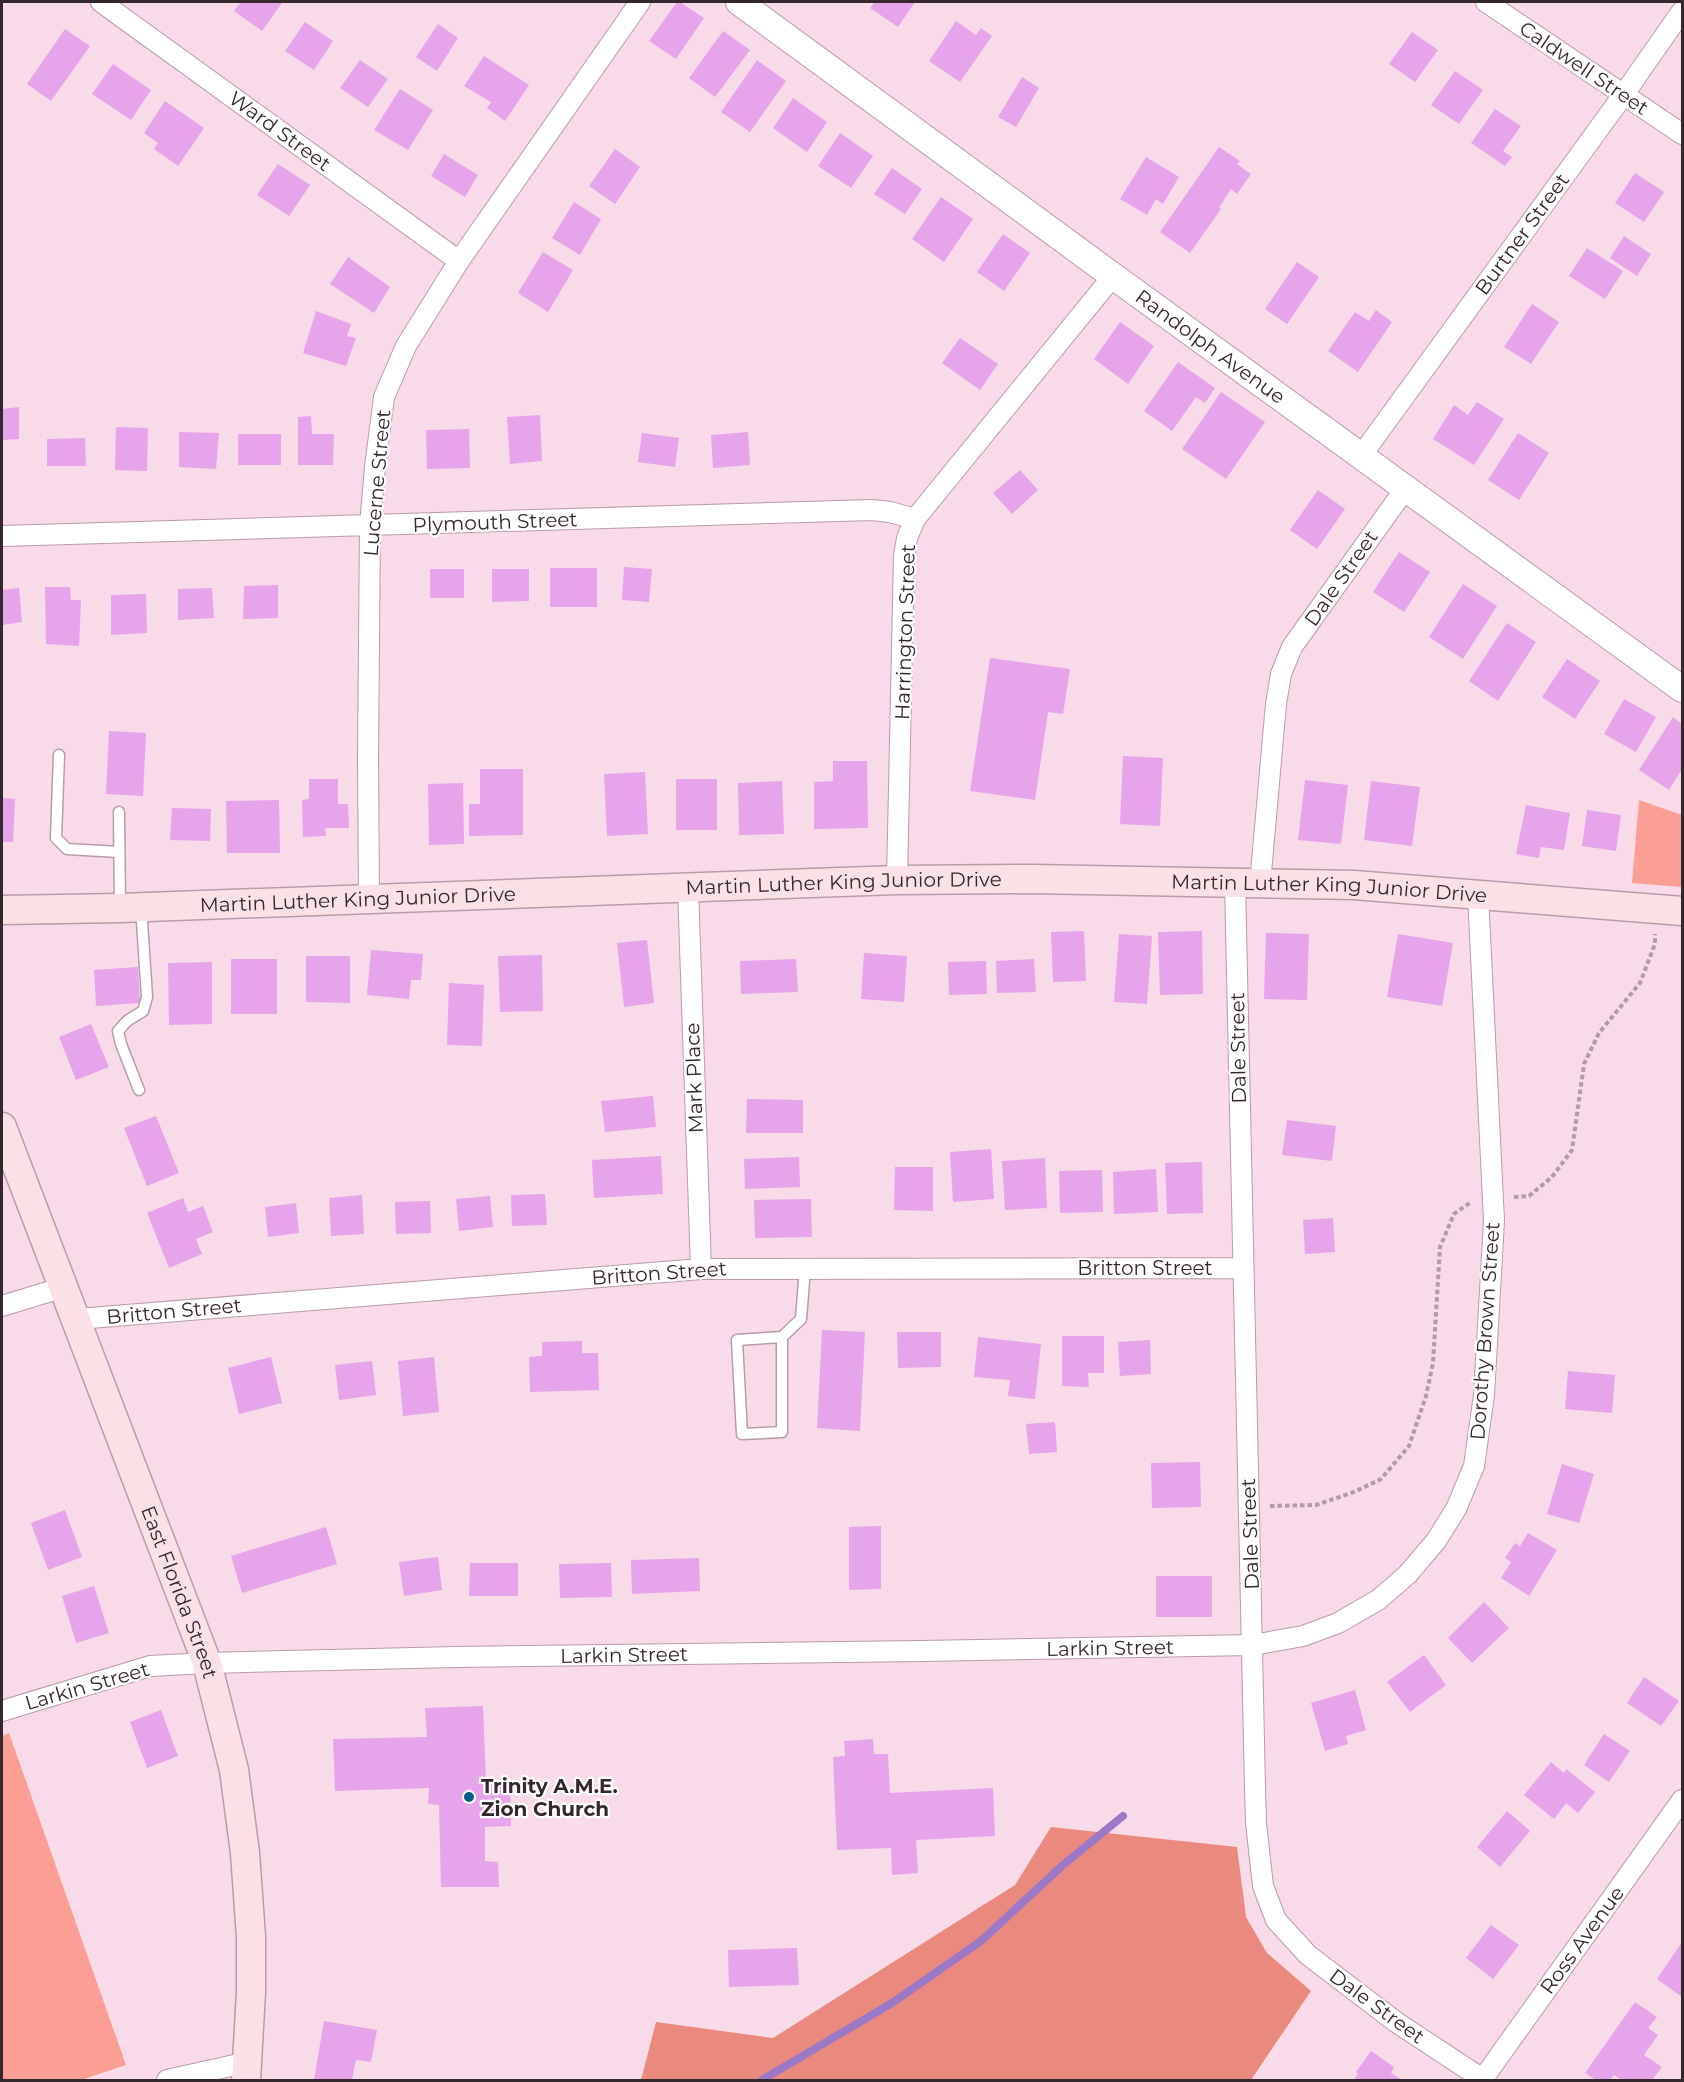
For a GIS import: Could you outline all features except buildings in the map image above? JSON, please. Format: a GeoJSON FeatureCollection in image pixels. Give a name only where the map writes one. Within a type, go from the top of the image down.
{"type":"FeatureCollection","features":[{"type":"Feature","properties":{"kind":"main road","name":"Martin Luther King Junior Drive"},"geometry":{"type":"LineString","coordinates":[[2,910],[897,880],[1033,879],[1354,885],[1683,911]]}},
{"type":"Feature","properties":{"kind":"main road","name":"East Florida Street"},"geometry":{"type":"LineString","coordinates":[[2,1127],[77,1318],[207,1663],[234,1770],[245,1853],[252,1992],[247,2071]]}},
{"type":"Feature","properties":{"kind":"street","name":"Ward Street"},"geometry":{"type":"LineString","coordinates":[[101,2],[459,261]]}},
{"type":"Feature","properties":{"kind":"street","name":"Lucerne Street"},"geometry":{"type":"LineString","coordinates":[[369,898],[370,526],[384,397],[405,346],[459,261],[640,2]]}},
{"type":"Feature","properties":{"kind":"street","name":"Randolph Avenue"},"geometry":{"type":"LineString","coordinates":[[739,2],[1405,489],[1683,689]]}},
{"type":"Feature","properties":{"kind":"street","name":"Caldwell Street"},"geometry":{"type":"LineString","coordinates":[[1486,2],[1683,134]]}},
{"type":"Feature","properties":{"kind":"street","name":"Burtner Street"},"geometry":{"type":"LineString","coordinates":[[1361,456],[1683,11]]}},
{"type":"Feature","properties":{"kind":"street","name":"Harrington Street"},"geometry":{"type":"LineString","coordinates":[[897,880],[904,556],[907,538],[915,519],[1113,276]]}},
{"type":"Feature","properties":{"kind":"street","name":"Dale Street"},"geometry":{"type":"LineString","coordinates":[[1405,489],[1292,647],[1281,674],[1247,884],[1242,1268],[1256,1823],[1263,1886],[1276,1920],[1317,1962],[1396,2022],[1483,2080]]}},
{"type":"Feature","properties":{"kind":"street","name":"Plymouth Street"},"geometry":{"type":"LineString","coordinates":[[2,536],[872,510],[915,519]]}},
{"type":"Feature","properties":{"kind":"street","name":"Mark Place"},"geometry":{"type":"LineString","coordinates":[[688,887],[701,1269]]}},
{"type":"Feature","properties":{"kind":"street","name":"Dorothy Brown Street"},"geometry":{"type":"LineString","coordinates":[[1253,1645],[1303,1636],[1338,1623],[1378,1600],[1407,1575],[1436,1541],[1456,1509],[1474,1466],[1484,1395],[1494,1221],[1478,894]]}},
{"type":"Feature","properties":{"kind":"street","name":"Britton Street"},"geometry":{"type":"LineString","coordinates":[[77,1318],[701,1269],[1242,1268]]}},
{"type":"Feature","properties":{"kind":"street"},"geometry":{"type":"LineString","coordinates":[[2,1306],[64,1287]]}},
{"type":"Feature","properties":{"kind":"street","name":"Larkin Street"},"geometry":{"type":"LineString","coordinates":[[2,1711],[150,1666],[456,1657],[1253,1645]]}},
{"type":"Feature","properties":{"kind":"street","name":"Ross Avenue"},"geometry":{"type":"LineString","coordinates":[[1483,2080],[1683,1800]]}},
{"type":"Feature","properties":{"kind":"street"},"geometry":{"type":"LineString","coordinates":[[167,2080],[247,2071]]}},
{"type":"Feature","properties":{"kind":"lane"},"geometry":{"type":"LineString","coordinates":[[59,755],[56,838],[67,849],[119,852]]}},
{"type":"Feature","properties":{"kind":"lane"},"geometry":{"type":"LineString","coordinates":[[119,812],[119,852],[147,997],[143,1011],[127,1021],[118,1031],[139,1090]]}},
{"type":"Feature","properties":{"kind":"lane"},"geometry":{"type":"LineString","coordinates":[[782,1337],[782,1432],[742,1434],[737,1340],[782,1337],[801,1319],[805,1268]]}},
{"type":"Feature","properties":{"kind":"shaded area"},"geometry":{"type":"Polygon","coordinates":[[[1639,800],[1682,815],[1682,887],[1632,883],[1639,800]]]}},
{"type":"Feature","properties":{"kind":"shaded area"},"geometry":{"type":"Polygon","coordinates":[[[9,1733],[126,2065],[81,2080],[2,2080],[2,1736],[9,1733]]]}},
{"type":"Feature","properties":{"kind":"shaded area"},"geometry":{"type":"Polygon","coordinates":[[[1051,1827],[1237,1847],[1246,1917],[1267,1953],[1311,1991],[1251,2080],[641,2080],[656,2022],[773,2038],[1015,1885],[1051,1827]]]}},
{"type":"Feature","properties":{"kind":"waterway"},"geometry":{"type":"LineString","coordinates":[[762,2080],[892,2003],[981,1941],[1063,1865],[1123,1816]]}},
{"type":"Feature","properties":{"kind":"place","name":"Trinity A.M.E. Zion Church"},"geometry":{"type":"Point","coordinates":[469,1797]}}]}
